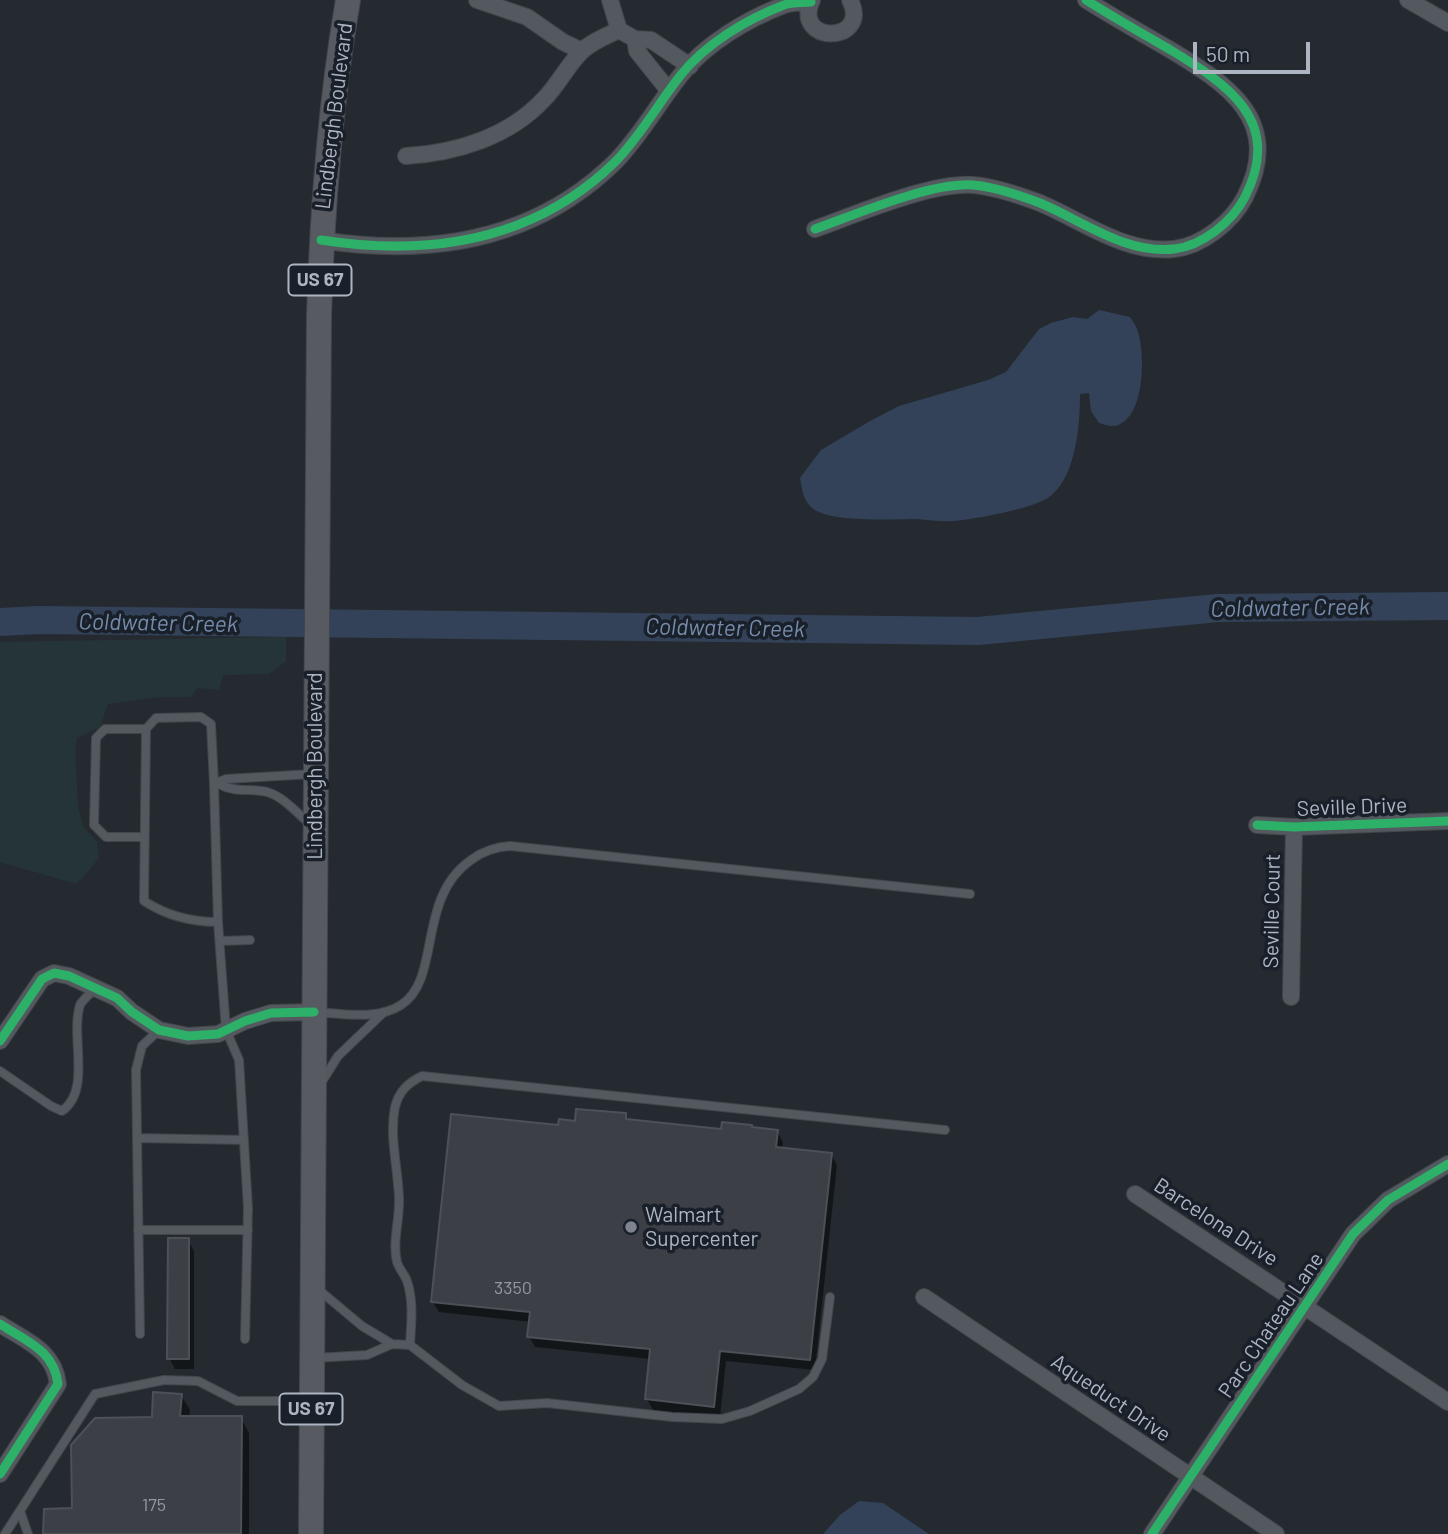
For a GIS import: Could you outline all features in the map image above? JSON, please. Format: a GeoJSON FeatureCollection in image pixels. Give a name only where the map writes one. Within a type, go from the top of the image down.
{"type":"FeatureCollection","features":[{"type":"Feature","properties":{"kind":"main road","name":"Lindbergh Boulevard"},"geometry":{"type":"LineString","coordinates":[[311,1534],[316,561],[321,240],[332,104],[348,0]]}},
{"type":"Feature","properties":{"kind":"street"},"geometry":{"type":"LineString","coordinates":[[477,0],[527,17],[563,42],[582,51]]}},
{"type":"Feature","properties":{"kind":"street"},"geometry":{"type":"LineString","coordinates":[[610,0],[619,30],[635,39],[651,40],[690,66]]}},
{"type":"Feature","properties":{"kind":"street"},"geometry":{"type":"LineString","coordinates":[[815,229],[944,185],[974,185],[1000,191],[1039,203],[1116,240],[1147,247],[1175,249],[1187,245],[1202,239],[1233,216],[1254,175],[1258,151],[1255,128],[1241,103],[1225,85],[1203,70],[1086,0]]}},
{"type":"Feature","properties":{"kind":"street"},"geometry":{"type":"LineString","coordinates":[[1408,0],[1448,23]]}},
{"type":"Feature","properties":{"kind":"street"},"geometry":{"type":"LineString","coordinates":[[321,240],[375,246],[443,245],[512,228],[538,217],[583,190],[617,160],[690,66],[742,24],[787,4],[811,1],[808,11],[810,20],[822,33],[830,35],[839,33],[852,21],[857,1]]}},
{"type":"Feature","properties":{"kind":"street"},"geometry":{"type":"LineString","coordinates":[[406,156],[425,155],[482,142],[542,102],[582,51],[619,30]]}},
{"type":"Feature","properties":{"kind":"street"},"geometry":{"type":"LineString","coordinates":[[635,39],[638,51],[669,91]]}},
{"type":"Feature","properties":{"kind":"street","name":"Seville Drive"},"geometry":{"type":"LineString","coordinates":[[1257,825],[1294,827],[1448,821]]}},
{"type":"Feature","properties":{"kind":"street","name":"Seville Court"},"geometry":{"type":"LineString","coordinates":[[1291,997],[1294,827]]}},
{"type":"Feature","properties":{"kind":"street"},"geometry":{"type":"LineString","coordinates":[[0,1041],[42,979],[54,973],[69,976],[117,998],[159,1030],[188,1036],[218,1034],[245,1021],[271,1013],[314,1012]]}},
{"type":"Feature","properties":{"kind":"street","name":"Parc Chateau Lane"},"geometry":{"type":"LineString","coordinates":[[1152,1534],[1353,1234],[1388,1200],[1448,1164]]}},
{"type":"Feature","properties":{"kind":"street","name":"Barcelona Drive"},"geometry":{"type":"LineString","coordinates":[[1135,1194],[1448,1402]]}},
{"type":"Feature","properties":{"kind":"street","name":"Aqueduct Drive"},"geometry":{"type":"LineString","coordinates":[[924,1297],[1276,1534]]}},
{"type":"Feature","properties":{"kind":"street"},"geometry":{"type":"LineString","coordinates":[[0,1324],[48,1355],[57,1369],[58,1384],[0,1475]]}},
{"type":"Feature","properties":{"kind":"lane"},"geometry":{"type":"LineString","coordinates":[[218,922],[195,922],[162,913],[144,901],[146,729],[156,718],[201,717],[211,724],[216,784],[218,922],[226,1030],[239,1060],[244,1140],[248,1230],[245,1339]]}},
{"type":"Feature","properties":{"kind":"lane"},"geometry":{"type":"LineString","coordinates":[[145,837],[106,837],[94,825],[96,738],[105,729],[146,729]]}},
{"type":"Feature","properties":{"kind":"lane"},"geometry":{"type":"LineString","coordinates":[[216,784],[226,779],[315,774]]}},
{"type":"Feature","properties":{"kind":"lane"},"geometry":{"type":"LineString","coordinates":[[216,784],[227,789],[268,792],[314,828]]}},
{"type":"Feature","properties":{"kind":"lane"},"geometry":{"type":"LineString","coordinates":[[314,1012],[345,1015],[384,1012],[402,1005],[419,982],[424,969],[437,904],[445,886],[466,864],[495,847],[510,846],[970,894]]}},
{"type":"Feature","properties":{"kind":"lane"},"geometry":{"type":"LineString","coordinates":[[220,941],[250,940]]}},
{"type":"Feature","properties":{"kind":"lane"},"geometry":{"type":"LineString","coordinates":[[0,1071],[51,1106],[62,1111],[71,1105],[78,1090],[77,1024],[81,1002],[94,989]]}},
{"type":"Feature","properties":{"kind":"lane"},"geometry":{"type":"LineString","coordinates":[[313,1095],[338,1056],[384,1012]]}},
{"type":"Feature","properties":{"kind":"lane"},"geometry":{"type":"LineString","coordinates":[[140,1334],[136,1070],[142,1046],[159,1030]]}},
{"type":"Feature","properties":{"kind":"lane"},"geometry":{"type":"LineString","coordinates":[[410,1345],[412,1302],[407,1280],[398,1263],[396,1248],[399,1200],[394,1133],[396,1107],[401,1091],[422,1076],[945,1130]]}},
{"type":"Feature","properties":{"kind":"lane"},"geometry":{"type":"LineString","coordinates":[[137,1138],[244,1140]]}},
{"type":"Feature","properties":{"kind":"lane"},"geometry":{"type":"LineString","coordinates":[[138,1230],[248,1230]]}},
{"type":"Feature","properties":{"kind":"lane"},"geometry":{"type":"LineString","coordinates":[[312,1284],[362,1326],[392,1344]]}},
{"type":"Feature","properties":{"kind":"lane"},"geometry":{"type":"LineString","coordinates":[[312,1358],[367,1355],[392,1344],[410,1345],[462,1385],[499,1406],[547,1403],[672,1417],[722,1419],[750,1411],[799,1389],[813,1377],[822,1359],[830,1297]]}},
{"type":"Feature","properties":{"kind":"lane"},"geometry":{"type":"LineString","coordinates":[[5,1534],[95,1394],[163,1380],[198,1381],[237,1401],[311,1402]]}},
{"type":"Feature","properties":{"kind":"lane"},"geometry":{"type":"LineString","coordinates":[[20,1511],[28,1534]]}},
{"type":"Feature","properties":{"kind":"shaded area"},"geometry":{"type":"Polygon","coordinates":[[[286,637],[286,661],[269,674],[223,675],[219,690],[197,688],[191,697],[159,697],[108,704],[100,727],[77,738],[75,749],[78,807],[83,826],[97,842],[99,858],[77,884],[0,862],[0,642],[286,637]]]}},
{"type":"Feature","properties":{"kind":"water"},"geometry":{"type":"Polygon","coordinates":[[[1099,310],[1130,317],[1137,328],[1142,354],[1139,396],[1128,418],[1112,426],[1099,423],[1091,411],[1089,393],[1080,394],[1077,436],[1070,465],[1065,478],[1048,498],[1002,513],[949,521],[847,518],[821,513],[807,501],[800,478],[821,450],[899,406],[988,380],[1006,372],[1039,329],[1073,317],[1087,319],[1099,310]]]}},
{"type":"Feature","properties":{"kind":"water"},"geometry":{"type":"Polygon","coordinates":[[[859,1501],[883,1503],[929,1534],[823,1534],[840,1515],[859,1501]]]}},
{"type":"Feature","properties":{"kind":"building","name":"Walmart Supercenter"},"geometry":{"type":"Polygon","coordinates":[[[576,1109],[626,1113],[626,1119],[721,1129],[722,1122],[752,1125],[778,1130],[776,1147],[832,1153],[810,1360],[720,1351],[714,1407],[645,1399],[650,1349],[527,1337],[530,1312],[431,1302],[451,1114],[558,1125],[559,1119],[575,1121],[576,1109]]]}},
{"type":"Feature","properties":{"kind":"building"},"geometry":{"type":"Polygon","coordinates":[[[168,1238],[189,1238],[189,1359],[167,1359],[168,1238]]]}},
{"type":"Feature","properties":{"kind":"building"},"geometry":{"type":"Polygon","coordinates":[[[153,1392],[182,1394],[180,1416],[242,1416],[241,1534],[43,1534],[44,1509],[72,1508],[71,1445],[95,1418],[152,1417],[153,1392]]]}},
{"type":"Feature","properties":{"kind":"waterway","name":"Coldwater Creek"},"geometry":{"type":"LineString","coordinates":[[0,622],[39,620],[978,631],[1218,608],[1448,606]]}},
{"type":"Feature","properties":{"kind":"cycle path"},"geometry":{"type":"LineString","coordinates":[[815,229],[916,194],[956,185],[998,189],[1024,197],[1105,235],[1156,249],[1185,247],[1205,238],[1224,224],[1245,197],[1255,170],[1258,146],[1253,126],[1243,107],[1229,91],[1191,62],[1086,0]]}},
{"type":"Feature","properties":{"kind":"cycle path"},"geometry":{"type":"LineString","coordinates":[[321,240],[362,245],[441,244],[516,226],[585,188],[616,161],[680,76],[714,43],[741,25],[770,11],[787,4],[811,2]]}},
{"type":"Feature","properties":{"kind":"cycle path"},"geometry":{"type":"LineString","coordinates":[[1257,825],[1294,827],[1448,821]]}},
{"type":"Feature","properties":{"kind":"cycle path"},"geometry":{"type":"LineString","coordinates":[[0,1041],[42,979],[54,973],[69,976],[117,998],[159,1030],[188,1036],[218,1034],[245,1021],[271,1013],[314,1012]]}},
{"type":"Feature","properties":{"kind":"cycle path"},"geometry":{"type":"LineString","coordinates":[[1152,1534],[1353,1234],[1388,1200],[1448,1164]]}},
{"type":"Feature","properties":{"kind":"cycle path"},"geometry":{"type":"LineString","coordinates":[[0,1324],[29,1341],[45,1355],[51,1363],[58,1384],[0,1474]]}},
{"type":"Feature","properties":{"kind":"place","name":"Walmart Supercenter"},"geometry":{"type":"Point","coordinates":[631,1227]}}]}
